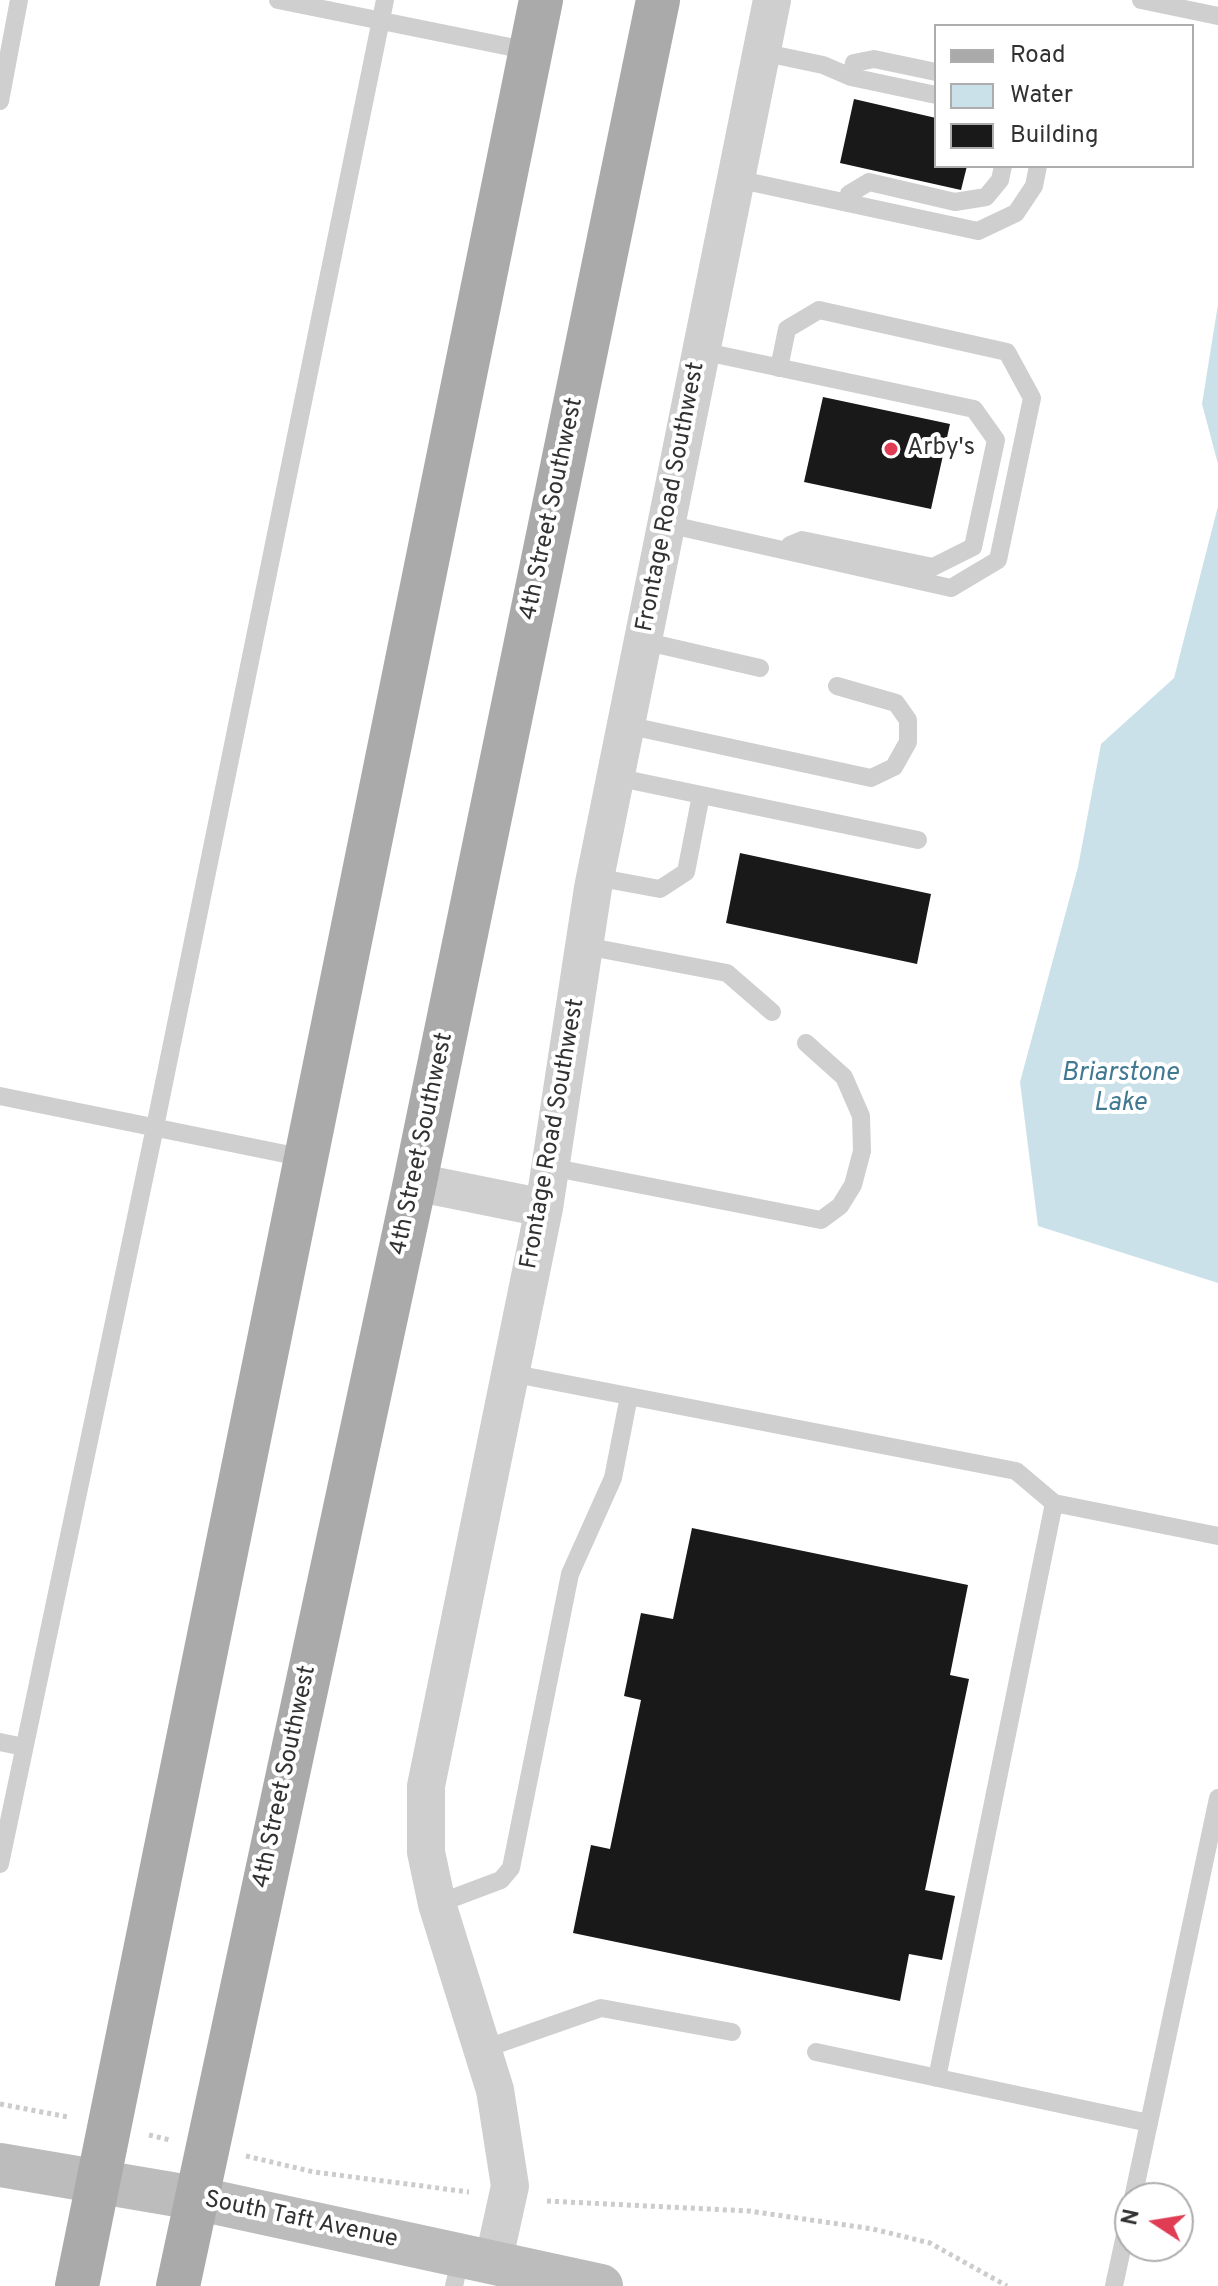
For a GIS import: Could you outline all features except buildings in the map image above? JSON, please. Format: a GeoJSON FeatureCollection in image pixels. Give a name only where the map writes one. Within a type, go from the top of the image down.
{"type":"FeatureCollection","features":[{"type":"Feature","properties":{"kind":"main road"},"geometry":{"type":"LineString","coordinates":[[77,2286],[541,0]]}},
{"type":"Feature","properties":{"kind":"main road","name":"4th Street Southwest"},"geometry":{"type":"LineString","coordinates":[[178,2286],[415,1182],[658,0]]}},
{"type":"Feature","properties":{"kind":"main road","name":"South Taft Avenue"},"geometry":{"type":"LineString","coordinates":[[0,2165],[98,2179],[195,2198],[469,2268],[601,2286]]}},
{"type":"Feature","properties":{"kind":"street","name":"Frontage Road Southwest"},"geometry":{"type":"LineString","coordinates":[[469,2268],[508,2197],[510,2186],[495,2090],[444,1934],[426,1852],[426,1786],[544,1208],[595,877],[772,0]]}},
{"type":"Feature","properties":{"kind":"street"},"geometry":{"type":"LineString","coordinates":[[415,1182],[544,1208]]}},
{"type":"Feature","properties":{"kind":"lane"},"geometry":{"type":"LineString","coordinates":[[0,101],[19,0]]}},
{"type":"Feature","properties":{"kind":"lane"},"geometry":{"type":"LineString","coordinates":[[278,0],[531,51]]}},
{"type":"Feature","properties":{"kind":"lane"},"geometry":{"type":"LineString","coordinates":[[0,1864],[155,1127],[385,0]]}},
{"type":"Feature","properties":{"kind":"lane"},"geometry":{"type":"LineString","coordinates":[[1141,0],[1218,16]]}},
{"type":"Feature","properties":{"kind":"lane"},"geometry":{"type":"LineString","coordinates":[[761,52],[823,65],[851,77],[934,95]]}},
{"type":"Feature","properties":{"kind":"lane"},"geometry":{"type":"LineString","coordinates":[[851,77],[854,63],[874,59],[934,72]]}},
{"type":"Feature","properties":{"kind":"lane"},"geometry":{"type":"LineString","coordinates":[[847,203],[849,194],[869,182],[955,202],[986,197],[1000,180],[1003,168]]}},
{"type":"Feature","properties":{"kind":"lane"},"geometry":{"type":"LineString","coordinates":[[736,179],[978,231],[1016,213],[1034,186],[1038,168]]}},
{"type":"Feature","properties":{"kind":"lane"},"geometry":{"type":"LineString","coordinates":[[667,524],[951,588],[998,560],[1032,398],[1007,352],[819,310],[787,329],[779,368]]}},
{"type":"Feature","properties":{"kind":"lane"},"geometry":{"type":"LineString","coordinates":[[701,351],[974,409],[996,440],[973,547],[933,567],[802,540],[790,545],[788,551]]}},
{"type":"Feature","properties":{"kind":"lane"},"geometry":{"type":"LineString","coordinates":[[643,641],[760,668]]}},
{"type":"Feature","properties":{"kind":"lane"},"geometry":{"type":"LineString","coordinates":[[626,725],[871,778],[894,767],[908,742],[908,720],[896,703],[837,686]]}},
{"type":"Feature","properties":{"kind":"lane"},"geometry":{"type":"LineString","coordinates":[[615,777],[918,840]]}},
{"type":"Feature","properties":{"kind":"lane"},"geometry":{"type":"LineString","coordinates":[[595,877],[660,889],[686,872],[701,795]]}},
{"type":"Feature","properties":{"kind":"lane"},"geometry":{"type":"LineString","coordinates":[[585,946],[727,973],[772,1012]]}},
{"type":"Feature","properties":{"kind":"lane"},"geometry":{"type":"LineString","coordinates":[[550,1167],[821,1220],[840,1206],[853,1185],[862,1151],[861,1116],[844,1077],[806,1043]]}},
{"type":"Feature","properties":{"kind":"lane"},"geometry":{"type":"LineString","coordinates":[[0,1096],[305,1158]]}},
{"type":"Feature","properties":{"kind":"lane"},"geometry":{"type":"LineString","coordinates":[[510,1373],[1016,1471],[1054,1503],[1218,1536]]}},
{"type":"Feature","properties":{"kind":"lane"},"geometry":{"type":"LineString","coordinates":[[437,1904],[501,1880],[511,1868],[570,1574],[613,1478],[629,1396]]}},
{"type":"Feature","properties":{"kind":"lane"},"geometry":{"type":"LineString","coordinates":[[937,2078],[1054,1503]]}},
{"type":"Feature","properties":{"kind":"lane"},"geometry":{"type":"LineString","coordinates":[[0,1742],[24,1747]]}},
{"type":"Feature","properties":{"kind":"lane"},"geometry":{"type":"LineString","coordinates":[[1136,2182],[1218,1798]]}},
{"type":"Feature","properties":{"kind":"lane"},"geometry":{"type":"LineString","coordinates":[[484,2049],[601,2008],[732,2032]]}},
{"type":"Feature","properties":{"kind":"lane"},"geometry":{"type":"LineString","coordinates":[[816,2052],[1149,2123]]}},
{"type":"Feature","properties":{"kind":"lane"},"geometry":{"type":"LineString","coordinates":[[1114,2286],[1119,2262]]}},
{"type":"Feature","properties":{"kind":"path"},"geometry":{"type":"LineString","coordinates":[[0,2104],[39,2111]]}},
{"type":"Feature","properties":{"kind":"path"},"geometry":{"type":"LineString","coordinates":[[300,2168],[508,2197],[584,2205],[749,2211],[873,2229],[930,2243],[1007,2286]]}},
{"type":"Feature","properties":{"kind":"water"},"geometry":{"type":"Polygon","coordinates":[[[1218,304],[1218,464],[1202,404],[1218,304]]]}},
{"type":"Feature","properties":{"kind":"water","name":"Briarstone Lake"},"geometry":{"type":"Polygon","coordinates":[[[1218,506],[1218,1283],[1038,1226],[1020,1082],[1078,867],[1101,744],[1174,678],[1218,506]]]}},
{"type":"Feature","properties":{"kind":"place","name":"Arby's"},"geometry":{"type":"Point","coordinates":[891,449]}}]}
